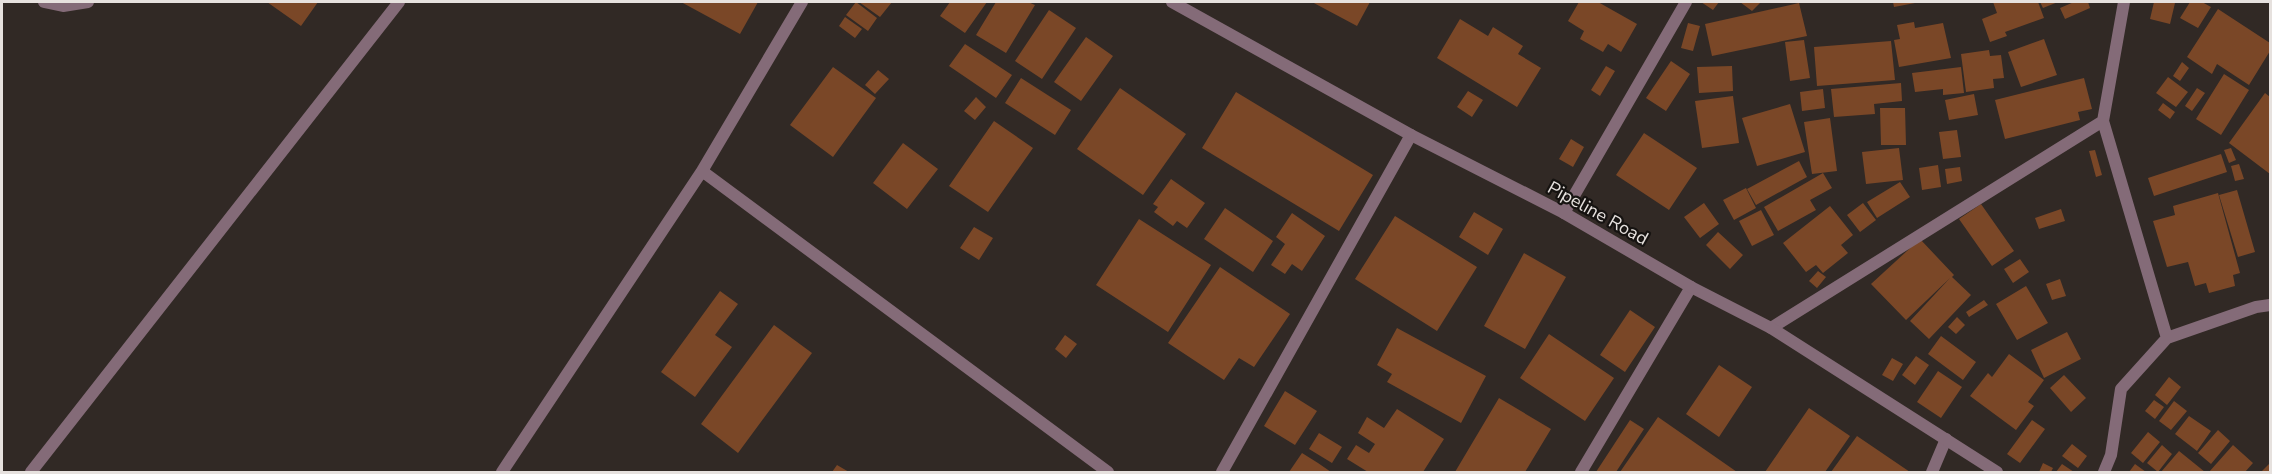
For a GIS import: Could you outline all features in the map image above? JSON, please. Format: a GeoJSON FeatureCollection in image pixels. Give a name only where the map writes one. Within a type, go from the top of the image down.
{"type":"FeatureCollection","features":[{"type":"Feature","properties":{"kind":"street"},"geometry":{"type":"LineString","coordinates":[[44,2],[63,6],[88,2]]}},
{"type":"Feature","properties":{"kind":"street"},"geometry":{"type":"LineString","coordinates":[[31,472],[399,2]]}},
{"type":"Feature","properties":{"kind":"street"},"geometry":{"type":"LineString","coordinates":[[502,472],[702,171],[802,2]]}},
{"type":"Feature","properties":{"kind":"street","name":"Pipeline Road"},"geometry":{"type":"LineString","coordinates":[[1172,2],[1411,135],[1564,213],[1691,287],[1771,328],[1997,472]]}},
{"type":"Feature","properties":{"kind":"street"},"geometry":{"type":"LineString","coordinates":[[1564,213],[1686,2]]}},
{"type":"Feature","properties":{"kind":"street"},"geometry":{"type":"LineString","coordinates":[[2124,2],[2103,121],[2167,338]]}},
{"type":"Feature","properties":{"kind":"street"},"geometry":{"type":"LineString","coordinates":[[1771,328],[2103,121]]}},
{"type":"Feature","properties":{"kind":"street"},"geometry":{"type":"LineString","coordinates":[[1222,472],[1411,135]]}},
{"type":"Feature","properties":{"kind":"street"},"geometry":{"type":"LineString","coordinates":[[702,171],[1108,472]]}},
{"type":"Feature","properties":{"kind":"street"},"geometry":{"type":"LineString","coordinates":[[1581,472],[1691,287]]}},
{"type":"Feature","properties":{"kind":"street"},"geometry":{"type":"LineString","coordinates":[[2104,472],[2111,455],[2121,389],[2167,338],[2256,307],[2271,305]]}},
{"type":"Feature","properties":{"kind":"street"},"geometry":{"type":"LineString","coordinates":[[1932,472],[1946,439]]}},
{"type":"Feature","properties":{"kind":"building"},"geometry":{"type":"Polygon","coordinates":[[[267,2],[318,2],[301,26],[267,2]]]}},
{"type":"Feature","properties":{"kind":"building"},"geometry":{"type":"Polygon","coordinates":[[[681,2],[758,2],[740,34],[681,2]]]}},
{"type":"Feature","properties":{"kind":"building"},"geometry":{"type":"Polygon","coordinates":[[[856,2],[877,18],[868,31],[846,15],[856,2]]]}},
{"type":"Feature","properties":{"kind":"building"},"geometry":{"type":"Polygon","coordinates":[[[859,2],[892,2],[880,17],[859,2]]]}},
{"type":"Feature","properties":{"kind":"building"},"geometry":{"type":"Polygon","coordinates":[[[950,2],[987,2],[965,33],[940,16],[950,2]]]}},
{"type":"Feature","properties":{"kind":"building"},"geometry":{"type":"Polygon","coordinates":[[[996,2],[1028,2],[1035,5],[1006,53],[976,35],[996,2]]]}},
{"type":"Feature","properties":{"kind":"building"},"geometry":{"type":"Polygon","coordinates":[[[1312,2],[1370,2],[1357,26],[1312,2]]]}},
{"type":"Feature","properties":{"kind":"building"},"geometry":{"type":"Polygon","coordinates":[[[1579,2],[1598,2],[1637,24],[1621,52],[1608,44],[1603,52],[1580,39],[1584,31],[1568,21],[1579,2]]]}},
{"type":"Feature","properties":{"kind":"building"},"geometry":{"type":"Polygon","coordinates":[[[1701,2],[1719,2],[1713,10],[1701,2]]]}},
{"type":"Feature","properties":{"kind":"building"},"geometry":{"type":"Polygon","coordinates":[[[1740,2],[1761,2],[1752,11],[1740,2]]]}},
{"type":"Feature","properties":{"kind":"building"},"geometry":{"type":"Polygon","coordinates":[[[1893,2],[1915,2],[1915,3],[1894,7],[1893,2]]]}},
{"type":"Feature","properties":{"kind":"building"},"geometry":{"type":"Polygon","coordinates":[[[1993,2],[2038,2],[2044,18],[2005,32],[2007,36],[1990,42],[1982,19],[1997,13],[1993,2]]]}},
{"type":"Feature","properties":{"kind":"building"},"geometry":{"type":"Polygon","coordinates":[[[2040,2],[2058,2],[2043,8],[2040,2]]]}},
{"type":"Feature","properties":{"kind":"building"},"geometry":{"type":"Polygon","coordinates":[[[2074,2],[2088,2],[2090,8],[2065,19],[2060,8],[2074,2]]]}},
{"type":"Feature","properties":{"kind":"building"},"geometry":{"type":"Polygon","coordinates":[[[2154,2],[2175,3],[2170,24],[2150,19],[2154,2]]]}},
{"type":"Feature","properties":{"kind":"building"},"geometry":{"type":"Polygon","coordinates":[[[2190,2],[2202,2],[2211,7],[2198,28],[2180,18],[2190,2]]]}},
{"type":"Feature","properties":{"kind":"building"},"geometry":{"type":"Polygon","coordinates":[[[1799,3],[1807,36],[1712,56],[1705,24],[1799,3]]]}},
{"type":"Feature","properties":{"kind":"building"},"geometry":{"type":"Polygon","coordinates":[[[2218,9],[2270,43],[2270,51],[2249,85],[2217,64],[2212,74],[2187,57],[2218,9]]]}},
{"type":"Feature","properties":{"kind":"building"},"geometry":{"type":"Polygon","coordinates":[[[1049,10],[1076,28],[1042,79],[1015,61],[1049,10]]]}},
{"type":"Feature","properties":{"kind":"building"},"geometry":{"type":"Polygon","coordinates":[[[845,17],[862,29],[855,38],[839,26],[845,17]]]}},
{"type":"Feature","properties":{"kind":"building"},"geometry":{"type":"Polygon","coordinates":[[[1460,19],[1488,36],[1493,27],[1523,46],[1518,54],[1541,68],[1517,107],[1437,58],[1460,19]]]}},
{"type":"Feature","properties":{"kind":"building"},"geometry":{"type":"Polygon","coordinates":[[[1914,22],[1915,28],[1943,23],[1951,58],[1899,67],[1894,40],[1900,39],[1897,25],[1914,22]]]}},
{"type":"Feature","properties":{"kind":"building"},"geometry":{"type":"Polygon","coordinates":[[[1688,23],[1700,26],[1693,51],[1681,48],[1688,23]]]}},
{"type":"Feature","properties":{"kind":"building"},"geometry":{"type":"Polygon","coordinates":[[[1086,37],[1113,56],[1081,101],[1054,82],[1086,37]]]}},
{"type":"Feature","properties":{"kind":"building"},"geometry":{"type":"Polygon","coordinates":[[[2044,39],[2057,75],[2021,87],[2008,52],[2044,39]]]}},
{"type":"Feature","properties":{"kind":"building"},"geometry":{"type":"Polygon","coordinates":[[[1804,40],[1810,78],[1790,81],[1785,42],[1804,40]]]}},
{"type":"Feature","properties":{"kind":"building"},"geometry":{"type":"Polygon","coordinates":[[[1891,41],[1895,80],[1817,86],[1814,47],[1891,41]]]}},
{"type":"Feature","properties":{"kind":"building"},"geometry":{"type":"Polygon","coordinates":[[[965,44],[1012,75],[996,98],[949,66],[965,44]]]}},
{"type":"Feature","properties":{"kind":"building"},"geometry":{"type":"Polygon","coordinates":[[[1989,50],[1990,56],[2001,55],[2004,78],[1993,79],[1994,88],[1966,92],[1961,54],[1989,50]]]}},
{"type":"Feature","properties":{"kind":"building"},"geometry":{"type":"Polygon","coordinates":[[[1671,61],[1690,74],[1666,111],[1646,98],[1671,61]]]}},
{"type":"Feature","properties":{"kind":"building"},"geometry":{"type":"Polygon","coordinates":[[[2182,62],[2189,68],[2180,81],[2173,76],[2182,62]]]}},
{"type":"Feature","properties":{"kind":"building"},"geometry":{"type":"Polygon","coordinates":[[[1606,66],[1615,71],[1600,96],[1591,90],[1606,66]]]}},
{"type":"Feature","properties":{"kind":"building"},"geometry":{"type":"Polygon","coordinates":[[[1732,66],[1733,91],[1699,93],[1697,67],[1732,66]]]}},
{"type":"Feature","properties":{"kind":"building"},"geometry":{"type":"Polygon","coordinates":[[[833,67],[876,98],[833,157],[790,125],[833,67]]]}},
{"type":"Feature","properties":{"kind":"building"},"geometry":{"type":"Polygon","coordinates":[[[1961,67],[1964,93],[1943,95],[1943,89],[1915,92],[1912,73],[1961,67]]]}},
{"type":"Feature","properties":{"kind":"building"},"geometry":{"type":"Polygon","coordinates":[[[878,70],[889,79],[875,94],[865,85],[878,70]]]}},
{"type":"Feature","properties":{"kind":"building"},"geometry":{"type":"Polygon","coordinates":[[[2224,74],[2249,90],[2221,135],[2196,119],[2224,74]]]}},
{"type":"Feature","properties":{"kind":"building"},"geometry":{"type":"Polygon","coordinates":[[[2168,77],[2188,92],[2176,107],[2156,93],[2168,77]]]}},
{"type":"Feature","properties":{"kind":"building"},"geometry":{"type":"Polygon","coordinates":[[[1021,78],[1071,110],[1055,135],[1005,103],[1021,78]]]}},
{"type":"Feature","properties":{"kind":"building"},"geometry":{"type":"Polygon","coordinates":[[[2084,78],[2092,109],[2078,112],[2080,120],[2005,139],[1995,100],[2084,78]]]}},
{"type":"Feature","properties":{"kind":"building"},"geometry":{"type":"Polygon","coordinates":[[[1901,83],[1902,101],[1874,104],[1875,114],[1834,117],[1831,89],[1901,83]]]}},
{"type":"Feature","properties":{"kind":"building"},"geometry":{"type":"Polygon","coordinates":[[[1120,88],[1186,134],[1143,195],[1077,149],[1120,88]]]}},
{"type":"Feature","properties":{"kind":"building"},"geometry":{"type":"Polygon","coordinates":[[[2197,88],[2205,93],[2192,111],[2185,106],[2197,88]]]}},
{"type":"Feature","properties":{"kind":"building"},"geometry":{"type":"Polygon","coordinates":[[[1823,89],[1825,108],[1802,111],[1800,92],[1823,89]]]}},
{"type":"Feature","properties":{"kind":"building"},"geometry":{"type":"Polygon","coordinates":[[[1468,91],[1483,100],[1472,117],[1457,107],[1468,91]]]}},
{"type":"Feature","properties":{"kind":"building"},"geometry":{"type":"Polygon","coordinates":[[[1236,92],[1373,175],[1339,231],[1202,148],[1236,92]]]}},
{"type":"Feature","properties":{"kind":"building"},"geometry":{"type":"Polygon","coordinates":[[[2265,93],[2270,97],[2270,174],[2229,143],[2265,93]]]}},
{"type":"Feature","properties":{"kind":"building"},"geometry":{"type":"Polygon","coordinates":[[[1974,94],[1978,115],[1949,120],[1945,100],[1974,94]]]}},
{"type":"Feature","properties":{"kind":"building"},"geometry":{"type":"Polygon","coordinates":[[[1733,96],[1739,143],[1702,148],[1695,101],[1733,96]]]}},
{"type":"Feature","properties":{"kind":"building"},"geometry":{"type":"Polygon","coordinates":[[[976,97],[986,107],[975,120],[964,111],[976,97]]]}},
{"type":"Feature","properties":{"kind":"building"},"geometry":{"type":"Polygon","coordinates":[[[2163,103],[2175,112],[2170,119],[2158,110],[2163,103]]]}},
{"type":"Feature","properties":{"kind":"building"},"geometry":{"type":"Polygon","coordinates":[[[1790,104],[1805,152],[1757,166],[1742,118],[1790,104]]]}},
{"type":"Feature","properties":{"kind":"building"},"geometry":{"type":"Polygon","coordinates":[[[1880,108],[1905,108],[1906,145],[1881,145],[1880,108]]]}},
{"type":"Feature","properties":{"kind":"building"},"geometry":{"type":"Polygon","coordinates":[[[1830,118],[1837,171],[1812,174],[1804,122],[1830,118]]]}},
{"type":"Feature","properties":{"kind":"building"},"geometry":{"type":"Polygon","coordinates":[[[994,121],[1033,148],[988,212],[949,186],[994,121]]]}},
{"type":"Feature","properties":{"kind":"building"},"geometry":{"type":"Polygon","coordinates":[[[1957,130],[1961,157],[1943,159],[1939,132],[1957,130]]]}},
{"type":"Feature","properties":{"kind":"building"},"geometry":{"type":"Polygon","coordinates":[[[1644,133],[1697,168],[1669,210],[1616,175],[1644,133]]]}},
{"type":"Feature","properties":{"kind":"building"},"geometry":{"type":"Polygon","coordinates":[[[1571,139],[1584,147],[1573,167],[1559,159],[1571,139]]]}},
{"type":"Feature","properties":{"kind":"building"},"geometry":{"type":"Polygon","coordinates":[[[903,143],[938,169],[907,209],[873,183],[903,143]]]}},
{"type":"Feature","properties":{"kind":"building"},"geometry":{"type":"Polygon","coordinates":[[[1899,148],[1903,180],[1866,184],[1862,152],[1899,148]]]}},
{"type":"Feature","properties":{"kind":"building"},"geometry":{"type":"Polygon","coordinates":[[[2231,148],[2236,160],[2229,163],[2224,150],[2231,148]]]}},
{"type":"Feature","properties":{"kind":"building"},"geometry":{"type":"Polygon","coordinates":[[[2095,150],[2102,175],[2096,177],[2089,151],[2095,150]]]}},
{"type":"Feature","properties":{"kind":"building"},"geometry":{"type":"Polygon","coordinates":[[[2221,154],[2227,172],[2154,196],[2148,178],[2221,154]]]}},
{"type":"Feature","properties":{"kind":"building"},"geometry":{"type":"Polygon","coordinates":[[[1799,161],[1807,177],[1756,205],[1747,189],[1799,161]]]}},
{"type":"Feature","properties":{"kind":"building"},"geometry":{"type":"Polygon","coordinates":[[[2239,164],[2244,179],[2235,181],[2231,166],[2239,164]]]}},
{"type":"Feature","properties":{"kind":"building"},"geometry":{"type":"Polygon","coordinates":[[[1938,165],[1941,187],[1922,190],[1919,168],[1938,165]]]}},
{"type":"Feature","properties":{"kind":"building"},"geometry":{"type":"Polygon","coordinates":[[[1960,167],[1962,181],[1947,184],[1945,169],[1960,167]]]}},
{"type":"Feature","properties":{"kind":"building"},"geometry":{"type":"Polygon","coordinates":[[[1823,173],[1832,188],[1810,200],[1816,210],[1778,231],[1764,207],[1823,173]]]}},
{"type":"Feature","properties":{"kind":"building"},"geometry":{"type":"Polygon","coordinates":[[[1171,179],[1205,203],[1187,228],[1177,221],[1173,226],[1154,212],[1158,207],[1153,204],[1171,179]]]}},
{"type":"Feature","properties":{"kind":"building"},"geometry":{"type":"Polygon","coordinates":[[[1900,182],[1910,197],[1877,218],[1867,202],[1900,182]]]}},
{"type":"Feature","properties":{"kind":"building"},"geometry":{"type":"Polygon","coordinates":[[[1746,188],[1756,208],[1734,220],[1723,200],[1746,188]]]}},
{"type":"Feature","properties":{"kind":"building"},"geometry":{"type":"Polygon","coordinates":[[[2237,190],[2255,252],[2238,257],[2219,195],[2237,190]]]}},
{"type":"Feature","properties":{"kind":"building"},"geometry":{"type":"Polygon","coordinates":[[[2218,193],[2240,273],[2233,275],[2235,286],[2209,293],[2206,283],[2195,286],[2188,262],[2167,267],[2153,221],[2175,215],[2173,206],[2218,193]]]}},
{"type":"Feature","properties":{"kind":"building"},"geometry":{"type":"Polygon","coordinates":[[[1704,203],[1719,224],[1700,238],[1684,217],[1704,203]]]}},
{"type":"Feature","properties":{"kind":"building"},"geometry":{"type":"Polygon","coordinates":[[[1863,203],[1876,220],[1860,232],[1847,215],[1863,203]]]}},
{"type":"Feature","properties":{"kind":"building"},"geometry":{"type":"Polygon","coordinates":[[[1981,204],[2014,251],[1992,266],[1959,219],[1981,204]]]}},
{"type":"Feature","properties":{"kind":"building"},"geometry":{"type":"Polygon","coordinates":[[[1830,206],[1853,235],[1841,245],[1848,253],[1823,273],[1816,265],[1806,272],[1783,243],[1830,206]]]}},
{"type":"Feature","properties":{"kind":"building"},"geometry":{"type":"Polygon","coordinates":[[[1225,208],[1273,241],[1253,272],[1204,239],[1225,208]]]}},
{"type":"Feature","properties":{"kind":"building"},"geometry":{"type":"Polygon","coordinates":[[[2061,209],[2065,221],[2039,229],[2035,218],[2061,209]]]}},
{"type":"Feature","properties":{"kind":"building"},"geometry":{"type":"Polygon","coordinates":[[[1761,210],[1774,235],[1752,246],[1739,221],[1761,210]]]}},
{"type":"Feature","properties":{"kind":"building"},"geometry":{"type":"Polygon","coordinates":[[[1474,212],[1503,229],[1488,255],[1459,237],[1474,212]]]}},
{"type":"Feature","properties":{"kind":"building"},"geometry":{"type":"Polygon","coordinates":[[[1292,213],[1325,236],[1302,271],[1292,264],[1285,274],[1271,265],[1285,244],[1276,237],[1292,213]]]}},
{"type":"Feature","properties":{"kind":"building"},"geometry":{"type":"Polygon","coordinates":[[[1395,216],[1477,267],[1437,331],[1355,279],[1395,216]]]}},
{"type":"Feature","properties":{"kind":"building"},"geometry":{"type":"Polygon","coordinates":[[[1139,219],[1211,265],[1168,332],[1096,285],[1139,219]]]}},
{"type":"Feature","properties":{"kind":"building"},"geometry":{"type":"Polygon","coordinates":[[[974,227],[993,238],[979,260],[960,248],[974,227]]]}},
{"type":"Feature","properties":{"kind":"building"},"geometry":{"type":"Polygon","coordinates":[[[1718,232],[1743,255],[1730,269],[1706,245],[1718,232]]]}},
{"type":"Feature","properties":{"kind":"building"},"geometry":{"type":"Polygon","coordinates":[[[1920,239],[1954,275],[1952,277],[1971,295],[1929,339],[1910,321],[1950,278],[1906,320],[1871,284],[1920,239]]]}},
{"type":"Feature","properties":{"kind":"building"},"geometry":{"type":"Polygon","coordinates":[[[1524,253],[1566,277],[1525,349],[1484,326],[1524,253]]]}},
{"type":"Feature","properties":{"kind":"building"},"geometry":{"type":"Polygon","coordinates":[[[2020,259],[2029,272],[2013,283],[2004,269],[2020,259]]]}},
{"type":"Feature","properties":{"kind":"building"},"geometry":{"type":"Polygon","coordinates":[[[1220,267],[1290,314],[1254,367],[1239,358],[1224,380],[1168,343],[1220,267]]]}},
{"type":"Feature","properties":{"kind":"building"},"geometry":{"type":"Polygon","coordinates":[[[1818,271],[1826,277],[1817,288],[1809,281],[1818,271]]]}},
{"type":"Feature","properties":{"kind":"building"},"geometry":{"type":"Polygon","coordinates":[[[2060,279],[2066,296],[2052,300],[2046,284],[2060,279]]]}},
{"type":"Feature","properties":{"kind":"building"},"geometry":{"type":"Polygon","coordinates":[[[2026,286],[2048,323],[2017,340],[1996,304],[2026,286]]]}},
{"type":"Feature","properties":{"kind":"building"},"geometry":{"type":"Polygon","coordinates":[[[720,291],[738,304],[715,335],[732,347],[695,397],[661,372],[720,291]]]}},
{"type":"Feature","properties":{"kind":"building"},"geometry":{"type":"Polygon","coordinates":[[[1984,300],[1988,305],[1969,317],[1966,312],[1984,300]]]}},
{"type":"Feature","properties":{"kind":"building"},"geometry":{"type":"Polygon","coordinates":[[[1630,310],[1655,327],[1625,372],[1600,355],[1630,310]]]}},
{"type":"Feature","properties":{"kind":"building"},"geometry":{"type":"Polygon","coordinates":[[[1957,317],[1965,325],[1956,334],[1948,327],[1957,317]]]}},
{"type":"Feature","properties":{"kind":"building"},"geometry":{"type":"Polygon","coordinates":[[[774,325],[812,353],[738,453],[701,424],[774,325]]]}},
{"type":"Feature","properties":{"kind":"building"},"geometry":{"type":"Polygon","coordinates":[[[1397,328],[1486,376],[1461,423],[1387,382],[1392,374],[1377,365],[1397,328]]]}},
{"type":"Feature","properties":{"kind":"building"},"geometry":{"type":"Polygon","coordinates":[[[2067,332],[2081,359],[2044,378],[2031,350],[2067,332]]]}},
{"type":"Feature","properties":{"kind":"building"},"geometry":{"type":"Polygon","coordinates":[[[1549,334],[1614,378],[1585,421],[1520,378],[1549,334]]]}},
{"type":"Feature","properties":{"kind":"building"},"geometry":{"type":"Polygon","coordinates":[[[1065,335],[1077,344],[1066,358],[1055,349],[1065,335]]]}},
{"type":"Feature","properties":{"kind":"building"},"geometry":{"type":"Polygon","coordinates":[[[1941,336],[1976,362],[1963,380],[1928,354],[1941,336]]]}},
{"type":"Feature","properties":{"kind":"building"},"geometry":{"type":"Polygon","coordinates":[[[2009,354],[2044,380],[2028,402],[2034,406],[2016,430],[1970,396],[1988,373],[1992,377],[2009,354]]]}},
{"type":"Feature","properties":{"kind":"building"},"geometry":{"type":"Polygon","coordinates":[[[1916,356],[1929,365],[1915,385],[1902,375],[1916,356]]]}},
{"type":"Feature","properties":{"kind":"building"},"geometry":{"type":"Polygon","coordinates":[[[1892,358],[1903,364],[1893,381],[1882,375],[1892,358]]]}},
{"type":"Feature","properties":{"kind":"building"},"geometry":{"type":"Polygon","coordinates":[[[1719,365],[1752,387],[1719,437],[1686,414],[1719,365]]]}},
{"type":"Feature","properties":{"kind":"building"},"geometry":{"type":"Polygon","coordinates":[[[1938,371],[1962,387],[1941,418],[1917,402],[1938,371]]]}},
{"type":"Feature","properties":{"kind":"building"},"geometry":{"type":"Polygon","coordinates":[[[2064,375],[2086,398],[2071,412],[2050,388],[2064,375]]]}},
{"type":"Feature","properties":{"kind":"building"},"geometry":{"type":"Polygon","coordinates":[[[2169,377],[2181,387],[2167,405],[2155,395],[2169,377]]]}},
{"type":"Feature","properties":{"kind":"building"},"geometry":{"type":"Polygon","coordinates":[[[1285,391],[1317,411],[1295,445],[1264,426],[1285,391]]]}},
{"type":"Feature","properties":{"kind":"building"},"geometry":{"type":"Polygon","coordinates":[[[1499,398],[1551,429],[1525,472],[1455,472],[1499,398]]]}},
{"type":"Feature","properties":{"kind":"building"},"geometry":{"type":"Polygon","coordinates":[[[2154,400],[2164,407],[2155,419],[2145,411],[2154,400]]]}},
{"type":"Feature","properties":{"kind":"building"},"geometry":{"type":"Polygon","coordinates":[[[2174,401],[2187,411],[2171,430],[2159,421],[2174,401]]]}},
{"type":"Feature","properties":{"kind":"building"},"geometry":{"type":"Polygon","coordinates":[[[1809,408],[1850,436],[1825,472],[1765,472],[1809,408]]]}},
{"type":"Feature","properties":{"kind":"building"},"geometry":{"type":"Polygon","coordinates":[[[1397,409],[1444,439],[1423,472],[1368,472],[1347,459],[1356,445],[1369,453],[1375,444],[1358,433],[1367,417],[1384,428],[1397,409]]]}},
{"type":"Feature","properties":{"kind":"building"},"geometry":{"type":"Polygon","coordinates":[[[2189,416],[2211,431],[2197,451],[2175,434],[2189,416]]]}},
{"type":"Feature","properties":{"kind":"building"},"geometry":{"type":"Polygon","coordinates":[[[1658,417],[1737,472],[1620,472],[1658,417]]]}},
{"type":"Feature","properties":{"kind":"building"},"geometry":{"type":"Polygon","coordinates":[[[1630,420],[1644,429],[1616,472],[1596,472],[1630,420]]]}},
{"type":"Feature","properties":{"kind":"building"},"geometry":{"type":"Polygon","coordinates":[[[2032,420],[2045,429],[2020,463],[2007,454],[2032,420]]]}},
{"type":"Feature","properties":{"kind":"building"},"geometry":{"type":"Polygon","coordinates":[[[2218,430],[2230,441],[2211,464],[2198,453],[2218,430]]]}},
{"type":"Feature","properties":{"kind":"building"},"geometry":{"type":"Polygon","coordinates":[[[2148,432],[2160,442],[2143,463],[2131,453],[2148,432]]]}},
{"type":"Feature","properties":{"kind":"building"},"geometry":{"type":"Polygon","coordinates":[[[1319,433],[1342,447],[1332,463],[1309,449],[1319,433]]]}},
{"type":"Feature","properties":{"kind":"building"},"geometry":{"type":"Polygon","coordinates":[[[1857,436],[1910,472],[1831,472],[1857,436]]]}},
{"type":"Feature","properties":{"kind":"building"},"geometry":{"type":"Polygon","coordinates":[[[2072,444],[2087,456],[2078,468],[2062,456],[2072,444]]]}},
{"type":"Feature","properties":{"kind":"building"},"geometry":{"type":"Polygon","coordinates":[[[2162,445],[2172,454],[2158,472],[2147,463],[2162,445]]]}},
{"type":"Feature","properties":{"kind":"building"},"geometry":{"type":"Polygon","coordinates":[[[2233,445],[2253,463],[2245,472],[2209,472],[2233,445]]]}},
{"type":"Feature","properties":{"kind":"building"},"geometry":{"type":"Polygon","coordinates":[[[2179,451],[2205,472],[2161,472],[2179,451]]]}},
{"type":"Feature","properties":{"kind":"building"},"geometry":{"type":"Polygon","coordinates":[[[1302,453],[1318,463],[1331,472],[1289,472],[1302,453]]]}},
{"type":"Feature","properties":{"kind":"building"},"geometry":{"type":"Polygon","coordinates":[[[2043,463],[2053,468],[2051,472],[2039,472],[2043,463]]]}},
{"type":"Feature","properties":{"kind":"building"},"geometry":{"type":"Polygon","coordinates":[[[2062,464],[2074,472],[2056,472],[2062,464]]]}},
{"type":"Feature","properties":{"kind":"building"},"geometry":{"type":"Polygon","coordinates":[[[2135,464],[2146,472],[2129,472],[2135,464]]]}},
{"type":"Feature","properties":{"kind":"building"},"geometry":{"type":"Polygon","coordinates":[[[2269,464],[2270,472],[2261,472],[2269,464]]]}},
{"type":"Feature","properties":{"kind":"building"},"geometry":{"type":"Polygon","coordinates":[[[837,465],[849,472],[832,472],[837,465]]]}}]}
